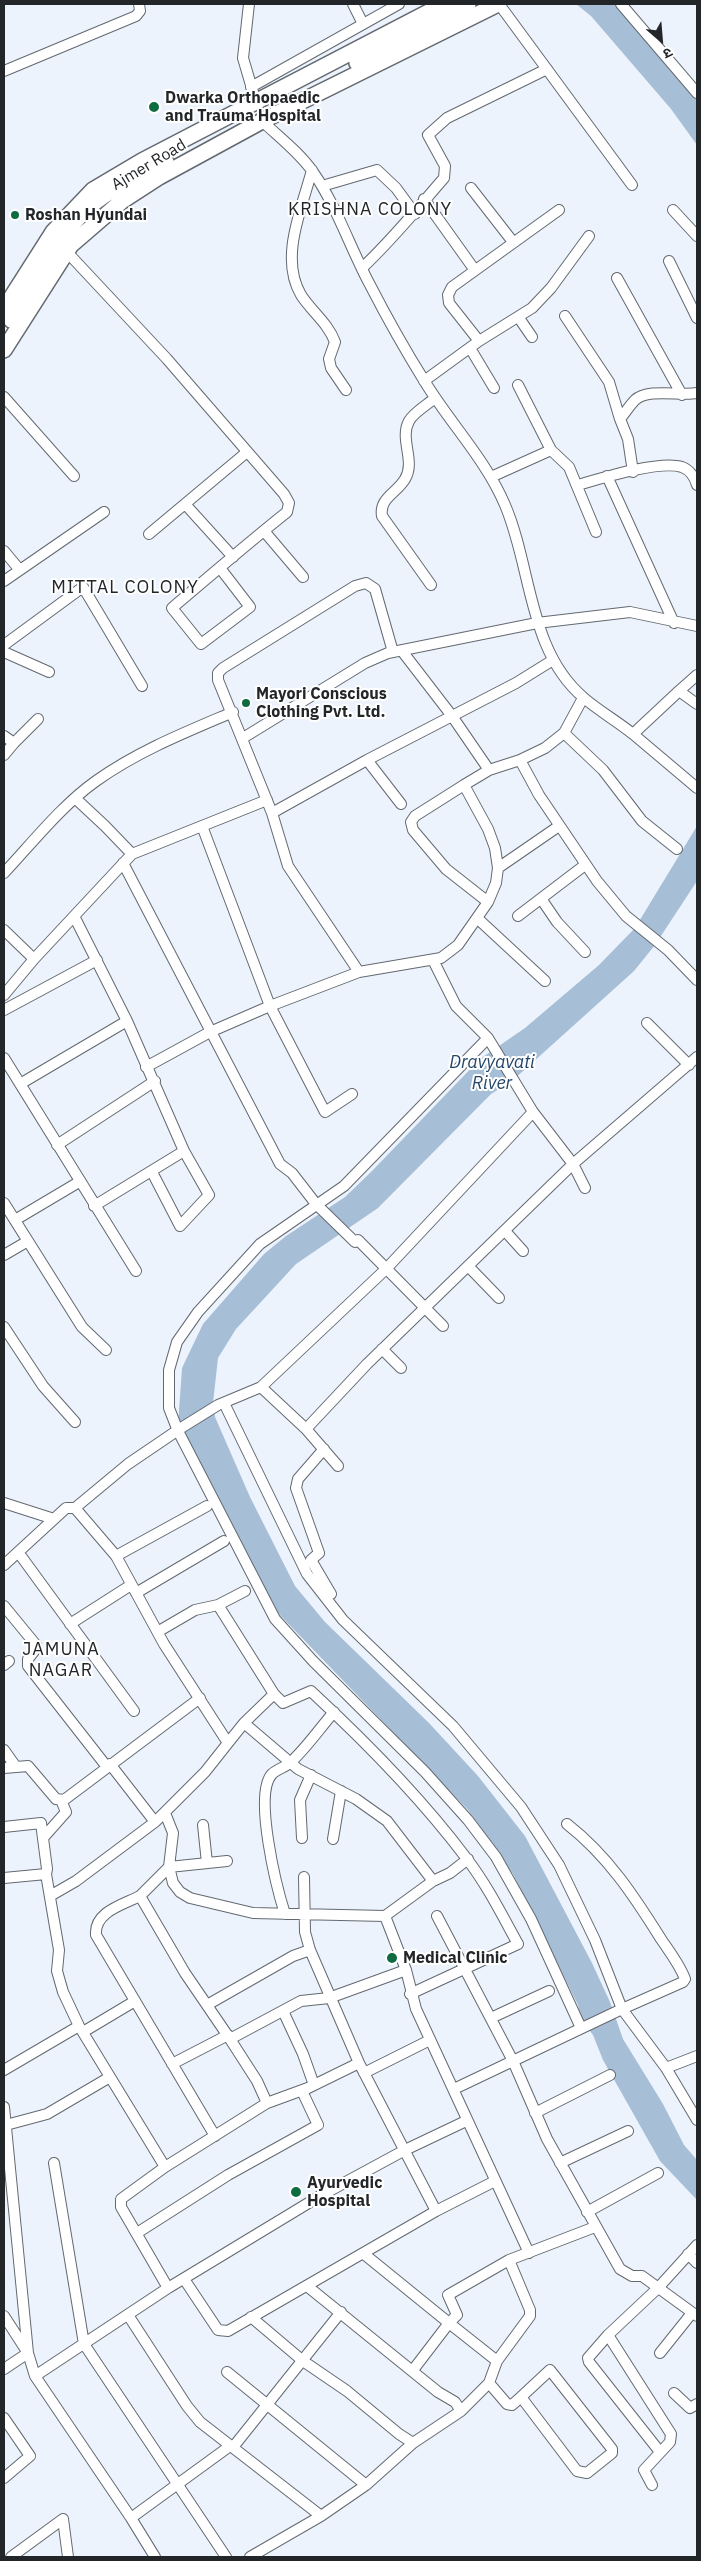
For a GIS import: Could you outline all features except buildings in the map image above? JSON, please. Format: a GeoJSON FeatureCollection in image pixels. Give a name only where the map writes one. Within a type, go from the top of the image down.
{"type":"FeatureCollection","features":[{"type":"Feature","properties":{"kind":"highway","name":"Ajmer Road"},"geometry":{"type":"LineString","coordinates":[[4,309],[53,232],[93,190],[142,161],[444,4]]}},
{"type":"Feature","properties":{"kind":"highway"},"geometry":{"type":"LineString","coordinates":[[5,341],[63,237],[82,214],[114,189],[468,4]]}},
{"type":"Feature","properties":{"kind":"highway","name":"Ajmer Road"},"geometry":{"type":"LineString","coordinates":[[5,341],[67,252],[93,224],[122,201],[159,177],[262,122],[497,5]]}},
{"type":"Feature","properties":{"kind":"street"},"geometry":{"type":"LineString","coordinates":[[250,4],[243,58],[257,102]]}},
{"type":"Feature","properties":{"kind":"street"},"geometry":{"type":"LineString","coordinates":[[353,4],[363,24]]}},
{"type":"Feature","properties":{"kind":"street"},"geometry":{"type":"LineString","coordinates":[[251,87],[399,4]]}},
{"type":"Feature","properties":{"kind":"street"},"geometry":{"type":"LineString","coordinates":[[621,4],[697,93]]}},
{"type":"Feature","properties":{"kind":"street"},"geometry":{"type":"LineString","coordinates":[[497,5],[547,69],[632,185]]}},
{"type":"Feature","properties":{"kind":"street"},"geometry":{"type":"LineString","coordinates":[[4,71],[136,16],[140,7]]}},
{"type":"Feature","properties":{"kind":"street"},"geometry":{"type":"LineString","coordinates":[[362,268],[390,242],[415,214],[424,199],[444,178],[445,166],[428,136],[447,118],[547,69]]}},
{"type":"Feature","properties":{"kind":"street"},"geometry":{"type":"LineString","coordinates":[[262,122],[296,152],[312,170],[322,186],[362,268],[424,381],[491,477],[505,505],[514,532],[537,623],[553,660],[584,698],[633,734],[697,788]]}},
{"type":"Feature","properties":{"kind":"street"},"geometry":{"type":"LineString","coordinates":[[312,170],[296,228],[292,258],[294,280],[302,296],[330,330],[335,342],[329,359],[331,368],[346,390]]}},
{"type":"Feature","properties":{"kind":"street"},"geometry":{"type":"LineString","coordinates":[[322,186],[377,170],[396,188],[415,214]]}},
{"type":"Feature","properties":{"kind":"street"},"geometry":{"type":"LineString","coordinates":[[472,188],[513,242]]}},
{"type":"Feature","properties":{"kind":"street"},"geometry":{"type":"LineString","coordinates":[[424,199],[474,269]]}},
{"type":"Feature","properties":{"kind":"street"},"geometry":{"type":"LineString","coordinates":[[479,340],[449,303],[448,295],[452,287],[474,269],[558,210]]}},
{"type":"Feature","properties":{"kind":"street"},"geometry":{"type":"LineString","coordinates":[[673,210],[697,236]]}},
{"type":"Feature","properties":{"kind":"street"},"geometry":{"type":"LineString","coordinates":[[424,381],[479,340],[519,318],[532,308],[551,288],[589,236]]}},
{"type":"Feature","properties":{"kind":"street"},"geometry":{"type":"LineString","coordinates":[[67,252],[167,359],[284,494],[289,503],[287,512],[172,608],[201,644],[250,607],[220,568]]}},
{"type":"Feature","properties":{"kind":"street"},"geometry":{"type":"LineString","coordinates":[[668,261],[697,318]]}},
{"type":"Feature","properties":{"kind":"street"},"geometry":{"type":"LineString","coordinates":[[617,278],[682,395]]}},
{"type":"Feature","properties":{"kind":"street"},"geometry":{"type":"LineString","coordinates":[[565,316],[609,382],[628,440],[633,472]]}},
{"type":"Feature","properties":{"kind":"street"},"geometry":{"type":"LineString","coordinates":[[519,318],[532,337]]}},
{"type":"Feature","properties":{"kind":"street"},"geometry":{"type":"LineString","coordinates":[[470,348],[494,388]]}},
{"type":"Feature","properties":{"kind":"street"},"geometry":{"type":"LineString","coordinates":[[518,386],[551,450],[569,467],[596,532]]}},
{"type":"Feature","properties":{"kind":"street"},"geometry":{"type":"LineString","coordinates":[[620,419],[636,399],[648,393],[682,395],[697,393]]}},
{"type":"Feature","properties":{"kind":"street"},"geometry":{"type":"LineString","coordinates":[[4,398],[74,476]]}},
{"type":"Feature","properties":{"kind":"street"},"geometry":{"type":"LineString","coordinates":[[431,585],[382,516],[381,508],[385,500],[400,486],[410,468],[406,434],[408,422],[436,398]]}},
{"type":"Feature","properties":{"kind":"street"},"geometry":{"type":"LineString","coordinates":[[491,477],[551,450]]}},
{"type":"Feature","properties":{"kind":"street"},"geometry":{"type":"LineString","coordinates":[[148,534],[247,452]]}},
{"type":"Feature","properties":{"kind":"street"},"geometry":{"type":"LineString","coordinates":[[578,485],[607,476],[668,465],[684,468],[694,477],[697,485]]}},
{"type":"Feature","properties":{"kind":"street"},"geometry":{"type":"LineString","coordinates":[[607,476],[674,623]]}},
{"type":"Feature","properties":{"kind":"street"},"geometry":{"type":"LineString","coordinates":[[185,504],[233,557]]}},
{"type":"Feature","properties":{"kind":"street"},"geometry":{"type":"LineString","coordinates":[[4,581],[104,512]]}},
{"type":"Feature","properties":{"kind":"street"},"geometry":{"type":"LineString","coordinates":[[264,531],[303,577]]}},
{"type":"Feature","properties":{"kind":"street"},"geometry":{"type":"LineString","coordinates":[[4,551],[19,570]]}},
{"type":"Feature","properties":{"kind":"street"},"geometry":{"type":"LineString","coordinates":[[359,972],[288,866],[272,813],[233,712],[218,680],[218,673],[223,668],[355,586],[366,583],[374,589],[398,652],[452,716],[489,770]]}},
{"type":"Feature","properties":{"kind":"street"},"geometry":{"type":"LineString","coordinates":[[4,646],[83,587],[142,686]]}},
{"type":"Feature","properties":{"kind":"street"},"geometry":{"type":"LineString","coordinates":[[243,738],[366,663],[398,652],[537,623],[630,612],[656,616],[674,623],[697,626]]}},
{"type":"Feature","properties":{"kind":"street"},"geometry":{"type":"LineString","coordinates":[[4,652],[49,672]]}},
{"type":"Feature","properties":{"kind":"street"},"geometry":{"type":"LineString","coordinates":[[272,813],[367,760],[516,683],[553,660]]}},
{"type":"Feature","properties":{"kind":"street"},"geometry":{"type":"LineString","coordinates":[[633,734],[697,675]]}},
{"type":"Feature","properties":{"kind":"street"},"geometry":{"type":"LineString","coordinates":[[679,691],[697,704]]}},
{"type":"Feature","properties":{"kind":"street"},"geometry":{"type":"LineString","coordinates":[[488,902],[446,869],[413,830],[411,822],[415,816],[489,770],[520,760],[545,748],[564,733],[584,698]]}},
{"type":"Feature","properties":{"kind":"street"},"geometry":{"type":"LineString","coordinates":[[4,873],[75,798],[96,781],[133,758],[173,737],[233,712]]}},
{"type":"Feature","properties":{"kind":"street"},"geometry":{"type":"LineString","coordinates":[[4,754],[38,719]]}},
{"type":"Feature","properties":{"kind":"street"},"geometry":{"type":"LineString","coordinates":[[564,733],[603,770],[642,821],[677,850]]}},
{"type":"Feature","properties":{"kind":"street"},"geometry":{"type":"LineString","coordinates":[[4,736],[14,743]]}},
{"type":"Feature","properties":{"kind":"street"},"geometry":{"type":"LineString","coordinates":[[367,760],[402,804]]}},
{"type":"Feature","properties":{"kind":"street"},"geometry":{"type":"LineString","coordinates":[[520,760],[559,826],[585,865],[626,916],[668,950],[697,980]]}},
{"type":"Feature","properties":{"kind":"street"},"geometry":{"type":"LineString","coordinates":[[146,1067],[210,1032],[270,1006],[359,972],[442,958],[458,945],[488,902],[496,883],[498,868],[495,848],[488,829],[464,784]]}},
{"type":"Feature","properties":{"kind":"street"},"geometry":{"type":"LineString","coordinates":[[75,798],[132,854]]}},
{"type":"Feature","properties":{"kind":"street"},"geometry":{"type":"LineString","coordinates":[[4,995],[34,959],[132,854],[267,800]]}},
{"type":"Feature","properties":{"kind":"street"},"geometry":{"type":"LineString","coordinates":[[202,826],[270,1006],[325,1112],[352,1094]]}},
{"type":"Feature","properties":{"kind":"street"},"geometry":{"type":"LineString","coordinates":[[498,868],[559,826]]}},
{"type":"Feature","properties":{"kind":"street"},"geometry":{"type":"LineString","coordinates":[[123,864],[280,1164],[292,1173],[316,1204],[386,1269],[443,1326]]}},
{"type":"Feature","properties":{"kind":"street"},"geometry":{"type":"LineString","coordinates":[[518,916],[542,900],[585,865]]}},
{"type":"Feature","properties":{"kind":"street"},"geometry":{"type":"LineString","coordinates":[[542,900],[556,922],[585,952]]}},
{"type":"Feature","properties":{"kind":"street"},"geometry":{"type":"LineString","coordinates":[[74,916],[127,1021],[146,1067],[155,1081],[184,1151],[209,1195],[180,1226],[152,1172]]}},
{"type":"Feature","properties":{"kind":"street"},"geometry":{"type":"LineString","coordinates":[[477,918],[546,982]]}},
{"type":"Feature","properties":{"kind":"street"},"geometry":{"type":"LineString","coordinates":[[4,930],[34,959]]}},
{"type":"Feature","properties":{"kind":"street"},"geometry":{"type":"LineString","coordinates":[[4,1010],[97,960]]}},
{"type":"Feature","properties":{"kind":"street"},"geometry":{"type":"LineString","coordinates":[[433,960],[456,1006],[488,1038],[533,1112],[573,1164],[585,1188]]}},
{"type":"Feature","properties":{"kind":"street"},"geometry":{"type":"LineString","coordinates":[[20,1084],[127,1021]]}},
{"type":"Feature","properties":{"kind":"street"},"geometry":{"type":"LineString","coordinates":[[647,1023],[689,1065]]}},
{"type":"Feature","properties":{"kind":"street"},"geometry":{"type":"LineString","coordinates":[[488,1038],[344,1186],[260,1244],[198,1312],[181,1334],[171,1360],[168,1390],[169,1408],[275,1619],[313,1661],[425,1772],[468,1820],[496,1857],[531,1919],[583,2027]]}},
{"type":"Feature","properties":{"kind":"street"},"geometry":{"type":"LineString","coordinates":[[306,1429],[382,1349],[573,1164],[697,1057]]}},
{"type":"Feature","properties":{"kind":"street"},"geometry":{"type":"LineString","coordinates":[[4,1058],[79,1182],[136,1271]]}},
{"type":"Feature","properties":{"kind":"street"},"geometry":{"type":"LineString","coordinates":[[57,1145],[155,1081]]}},
{"type":"Feature","properties":{"kind":"street"},"geometry":{"type":"LineString","coordinates":[[4,1565],[66,1508],[75,1508],[128,1464],[221,1404],[261,1387],[386,1269],[533,1112]]}},
{"type":"Feature","properties":{"kind":"street"},"geometry":{"type":"LineString","coordinates":[[94,1206],[184,1151]]}},
{"type":"Feature","properties":{"kind":"street"},"geometry":{"type":"LineString","coordinates":[[14,1220],[79,1182]]}},
{"type":"Feature","properties":{"kind":"street"},"geometry":{"type":"LineString","coordinates":[[4,1203],[82,1327],[106,1350]]}},
{"type":"Feature","properties":{"kind":"street"},"geometry":{"type":"LineString","coordinates":[[505,1231],[523,1251]]}},
{"type":"Feature","properties":{"kind":"street"},"geometry":{"type":"LineString","coordinates":[[4,1255],[28,1241]]}},
{"type":"Feature","properties":{"kind":"street"},"geometry":{"type":"LineString","coordinates":[[468,1266],[499,1298]]}},
{"type":"Feature","properties":{"kind":"street"},"geometry":{"type":"LineString","coordinates":[[4,1327],[43,1386],[75,1422]]}},
{"type":"Feature","properties":{"kind":"street"},"geometry":{"type":"LineString","coordinates":[[382,1349],[401,1368]]}},
{"type":"Feature","properties":{"kind":"street"},"geometry":{"type":"LineString","coordinates":[[261,1387],[306,1429],[338,1466]]}},
{"type":"Feature","properties":{"kind":"street"},"geometry":{"type":"LineString","coordinates":[[221,1404],[307,1574],[343,1620],[453,1726],[510,1793],[559,1864],[591,1932],[622,2009],[666,2068],[697,2120]]}},
{"type":"Feature","properties":{"kind":"street"},"geometry":{"type":"LineString","coordinates":[[324,1449],[298,1479],[296,1488],[319,1553],[312,1560],[331,1594]]}},
{"type":"Feature","properties":{"kind":"street"},"geometry":{"type":"LineString","coordinates":[[4,1503],[54,1518]]}},
{"type":"Feature","properties":{"kind":"street"},"geometry":{"type":"LineString","coordinates":[[116,1556],[207,1506]]}},
{"type":"Feature","properties":{"kind":"street"},"geometry":{"type":"LineString","coordinates":[[75,1508],[116,1556],[159,1631],[164,1644],[228,1743]]}},
{"type":"Feature","properties":{"kind":"street"},"geometry":{"type":"LineString","coordinates":[[70,1624],[224,1541]]}},
{"type":"Feature","properties":{"kind":"street"},"geometry":{"type":"LineString","coordinates":[[18,1552],[134,1711]]}},
{"type":"Feature","properties":{"kind":"street"},"geometry":{"type":"LineString","coordinates":[[159,1631],[195,1610],[218,1605],[245,1591]]}},
{"type":"Feature","properties":{"kind":"street"},"geometry":{"type":"LineString","coordinates":[[218,1605],[274,1694],[286,1704],[311,1691],[334,1712],[425,1807],[468,1859],[488,1889],[518,1944],[410,1994]]}},
{"type":"Feature","properties":{"kind":"street"},"geometry":{"type":"LineString","coordinates":[[4,1606],[36,1645],[35,1650],[28,1659],[28,1666],[155,1822]]}},
{"type":"Feature","properties":{"kind":"street"},"geometry":{"type":"LineString","coordinates":[[50,1896],[76,1880],[165,1813],[244,1723],[274,1694]]}},
{"type":"Feature","properties":{"kind":"street"},"geometry":{"type":"LineString","coordinates":[[61,1800],[200,1698]]}},
{"type":"Feature","properties":{"kind":"street"},"geometry":{"type":"LineString","coordinates":[[285,1914],[270,1856],[266,1820],[266,1785],[271,1774],[290,1763],[334,1712]]}},
{"type":"Feature","properties":{"kind":"street"},"geometry":{"type":"LineString","coordinates":[[244,1723],[290,1763],[341,1791],[387,1821],[434,1880]]}},
{"type":"Feature","properties":{"kind":"street"},"geometry":{"type":"LineString","coordinates":[[4,1750],[16,1767]]}},
{"type":"Feature","properties":{"kind":"street"},"geometry":{"type":"LineString","coordinates":[[4,1768],[28,1766],[56,1799],[61,1800]]}},
{"type":"Feature","properties":{"kind":"street"},"geometry":{"type":"LineString","coordinates":[[302,1838],[300,1800],[310,1775]]}},
{"type":"Feature","properties":{"kind":"street"},"geometry":{"type":"LineString","coordinates":[[333,1839],[341,1791]]}},
{"type":"Feature","properties":{"kind":"street"},"geometry":{"type":"LineString","coordinates":[[43,1838],[66,1812],[61,1800]]}},
{"type":"Feature","properties":{"kind":"street"},"geometry":{"type":"LineString","coordinates":[[165,1813],[173,1833],[169,1868],[173,1883],[180,1892],[190,1898],[253,1913],[385,1916],[434,1880],[450,1873],[468,1859]]}},
{"type":"Feature","properties":{"kind":"street"},"geometry":{"type":"LineString","coordinates":[[4,1827],[41,1823],[48,1869],[46,1874],[59,1950],[57,1971],[63,1992],[81,2029],[165,2167]]}},
{"type":"Feature","properties":{"kind":"street"},"geometry":{"type":"LineString","coordinates":[[454,2089],[583,2027],[683,1982],[684,1978],[636,1899],[610,1864],[590,1842],[567,1824]]}},
{"type":"Feature","properties":{"kind":"street"},"geometry":{"type":"LineString","coordinates":[[203,1825],[207,1863]]}},
{"type":"Feature","properties":{"kind":"street"},"geometry":{"type":"LineString","coordinates":[[215,2136],[96,1935],[95,1925],[100,1916],[140,1896],[169,1868],[227,1861]]}},
{"type":"Feature","properties":{"kind":"street"},"geometry":{"type":"LineString","coordinates":[[4,1878],[46,1874]]}},
{"type":"Feature","properties":{"kind":"street"},"geometry":{"type":"LineString","coordinates":[[304,1876],[305,1932],[310,1950],[329,1998],[364,2074],[436,2211]]}},
{"type":"Feature","properties":{"kind":"street"},"geometry":{"type":"LineString","coordinates":[[140,1896],[185,1973],[257,2081],[267,2103]]}},
{"type":"Feature","properties":{"kind":"street"},"geometry":{"type":"LineString","coordinates":[[385,1916],[406,1970],[410,1994],[454,2089],[466,2121],[529,2253]]}},
{"type":"Feature","properties":{"kind":"street"},"geometry":{"type":"LineString","coordinates":[[437,1916],[466,1968],[513,2061],[535,2113],[560,2163],[620,2269],[632,2276],[642,2276],[695,2315],[660,2353]]}},
{"type":"Feature","properties":{"kind":"street"},"geometry":{"type":"LineString","coordinates":[[207,2005],[293,1956],[310,1950]]}},
{"type":"Feature","properties":{"kind":"street"},"geometry":{"type":"LineString","coordinates":[[172,2064],[302,2001],[329,1998],[406,1970]]}},
{"type":"Feature","properties":{"kind":"street"},"geometry":{"type":"LineString","coordinates":[[491,2018],[549,1991]]}},
{"type":"Feature","properties":{"kind":"street"},"geometry":{"type":"LineString","coordinates":[[4,2070],[135,2000]]}},
{"type":"Feature","properties":{"kind":"street"},"geometry":{"type":"LineString","coordinates":[[283,2011],[297,2039],[314,2085]]}},
{"type":"Feature","properties":{"kind":"street"},"geometry":{"type":"LineString","coordinates":[[364,2074],[430,2040]]}},
{"type":"Feature","properties":{"kind":"street"},"geometry":{"type":"LineString","coordinates":[[666,2068],[697,2056]]}},
{"type":"Feature","properties":{"kind":"street"},"geometry":{"type":"LineString","coordinates":[[168,2288],[121,2207],[121,2199],[165,2167],[267,2103],[302,2091],[359,2063]]}},
{"type":"Feature","properties":{"kind":"street"},"geometry":{"type":"LineString","coordinates":[[535,2113],[610,2075]]}},
{"type":"Feature","properties":{"kind":"street"},"geometry":{"type":"LineString","coordinates":[[6,2131],[47,2114],[110,2077]]}},
{"type":"Feature","properties":{"kind":"street"},"geometry":{"type":"LineString","coordinates":[[137,2233],[228,2174],[318,2125],[302,2091]]}},
{"type":"Feature","properties":{"kind":"street"},"geometry":{"type":"LineString","coordinates":[[4,2106],[28,2353],[35,2376],[131,2518],[155,2557]]}},
{"type":"Feature","properties":{"kind":"street"},"geometry":{"type":"LineString","coordinates":[[35,2376],[168,2288],[320,2196],[405,2150],[466,2121]]}},
{"type":"Feature","properties":{"kind":"street"},"geometry":{"type":"LineString","coordinates":[[560,2163],[628,2131]]}},
{"type":"Feature","properties":{"kind":"street"},"geometry":{"type":"LineString","coordinates":[[54,2163],[84,2344],[226,2557]]}},
{"type":"Feature","properties":{"kind":"street"},"geometry":{"type":"LineString","coordinates":[[587,2212],[658,2173]]}},
{"type":"Feature","properties":{"kind":"street"},"geometry":{"type":"LineString","coordinates":[[184,2279],[218,2330],[228,2331],[436,2211],[495,2180]]}},
{"type":"Feature","properties":{"kind":"street"},"geometry":{"type":"LineString","coordinates":[[413,2370],[457,2315],[448,2295],[509,2260],[595,2227]]}},
{"type":"Feature","properties":{"kind":"street"},"geometry":{"type":"LineString","coordinates":[[660,2452],[588,2362],[588,2358],[608,2335],[658,2288],[697,2245]]}},
{"type":"Feature","properties":{"kind":"street"},"geometry":{"type":"LineString","coordinates":[[364,2254],[497,2361]]}},
{"type":"Feature","properties":{"kind":"street"},"geometry":{"type":"LineString","coordinates":[[688,2254],[697,2262]]}},
{"type":"Feature","properties":{"kind":"street"},"geometry":{"type":"LineString","coordinates":[[250,2557],[322,2516],[366,2484],[413,2443],[462,2411],[489,2383],[497,2361],[530,2316],[509,2260]]}},
{"type":"Feature","properties":{"kind":"street"},"geometry":{"type":"LineString","coordinates":[[307,2286],[438,2392],[455,2402],[462,2411]]}},
{"type":"Feature","properties":{"kind":"street"},"geometry":{"type":"LineString","coordinates":[[131,2518],[232,2446],[341,2312]]}},
{"type":"Feature","properties":{"kind":"street"},"geometry":{"type":"LineString","coordinates":[[128,2315],[187,2406],[200,2422],[322,2516]]}},
{"type":"Feature","properties":{"kind":"street"},"geometry":{"type":"LineString","coordinates":[[4,2316],[28,2353]]}},
{"type":"Feature","properties":{"kind":"street"},"geometry":{"type":"LineString","coordinates":[[251,2317],[303,2361],[348,2391],[399,2434],[413,2443]]}},
{"type":"Feature","properties":{"kind":"street"},"geometry":{"type":"LineString","coordinates":[[608,2335],[671,2434],[670,2442],[644,2470],[652,2485]]}},
{"type":"Feature","properties":{"kind":"street"},"geometry":{"type":"LineString","coordinates":[[4,2370],[28,2353]]}},
{"type":"Feature","properties":{"kind":"street"},"geometry":{"type":"LineString","coordinates":[[489,2383],[507,2404],[512,2404],[550,2370],[612,2449],[612,2453],[587,2473],[577,2471],[521,2397]]}},
{"type":"Feature","properties":{"kind":"street"},"geometry":{"type":"LineString","coordinates":[[227,2372],[366,2484]]}},
{"type":"Feature","properties":{"kind":"street"},"geometry":{"type":"LineString","coordinates":[[674,2393],[690,2408],[697,2404]]}},
{"type":"Feature","properties":{"kind":"street"},"geometry":{"type":"LineString","coordinates":[[4,2418],[30,2456],[4,2478]]}},
{"type":"Feature","properties":{"kind":"street"},"geometry":{"type":"LineString","coordinates":[[12,2557],[63,2519],[68,2557]]}},
{"type":"Feature","properties":{"kind":"water"},"geometry":{"type":"Polygon","coordinates":[[[576,4],[616,4],[697,100],[697,145],[671,109],[591,16],[576,4]]]}},
{"type":"Feature","properties":{"kind":"water","name":"Dravyavati River"},"geometry":{"type":"Polygon","coordinates":[[[697,826],[697,881],[655,945],[634,971],[512,1081],[491,1094],[378,1208],[296,1264],[236,1329],[218,1358],[213,1403],[215,1417],[250,1497],[295,1586],[325,1622],[429,1723],[478,1776],[525,1836],[592,1963],[610,2002],[623,2039],[663,2104],[684,2145],[697,2160],[697,2200],[660,2161],[603,2060],[593,2035],[581,2019],[578,2005],[513,1874],[468,1810],[277,1612],[256,1579],[204,1470],[178,1425],[182,1368],[203,1324],[264,1254],[286,1236],[345,1197],[480,1059],[525,1028],[599,965],[635,928],[697,826]]]}},
{"type":"Feature","properties":{"kind":"place","name":"Dwarka Orthopaedic and Trauma Hospital"},"geometry":{"type":"Point","coordinates":[154,107]}},
{"type":"Feature","properties":{"kind":"place","name":"Roshan Hyundai"},"geometry":{"type":"Point","coordinates":[15,215]}},
{"type":"Feature","properties":{"kind":"place","name":"Mayori Conscious Clothing Pvt. Ltd."},"geometry":{"type":"Point","coordinates":[246,703]}},
{"type":"Feature","properties":{"kind":"place","name":"Medical Clinic"},"geometry":{"type":"Point","coordinates":[392,1958]}},
{"type":"Feature","properties":{"kind":"place","name":"Ayurvedic Hospital"},"geometry":{"type":"Point","coordinates":[296,2192]}},
{"type":"Feature","properties":{"kind":"district","name":"KRISHNA COLONY"},"geometry":{"type":"Point","coordinates":[370,210]}},
{"type":"Feature","properties":{"kind":"district","name":"MITTAL COLONY"},"geometry":{"type":"Point","coordinates":[125,588]}},
{"type":"Feature","properties":{"kind":"district","name":"JAMUNA NAGAR"},"geometry":{"type":"Point","coordinates":[61,1660]}}]}
